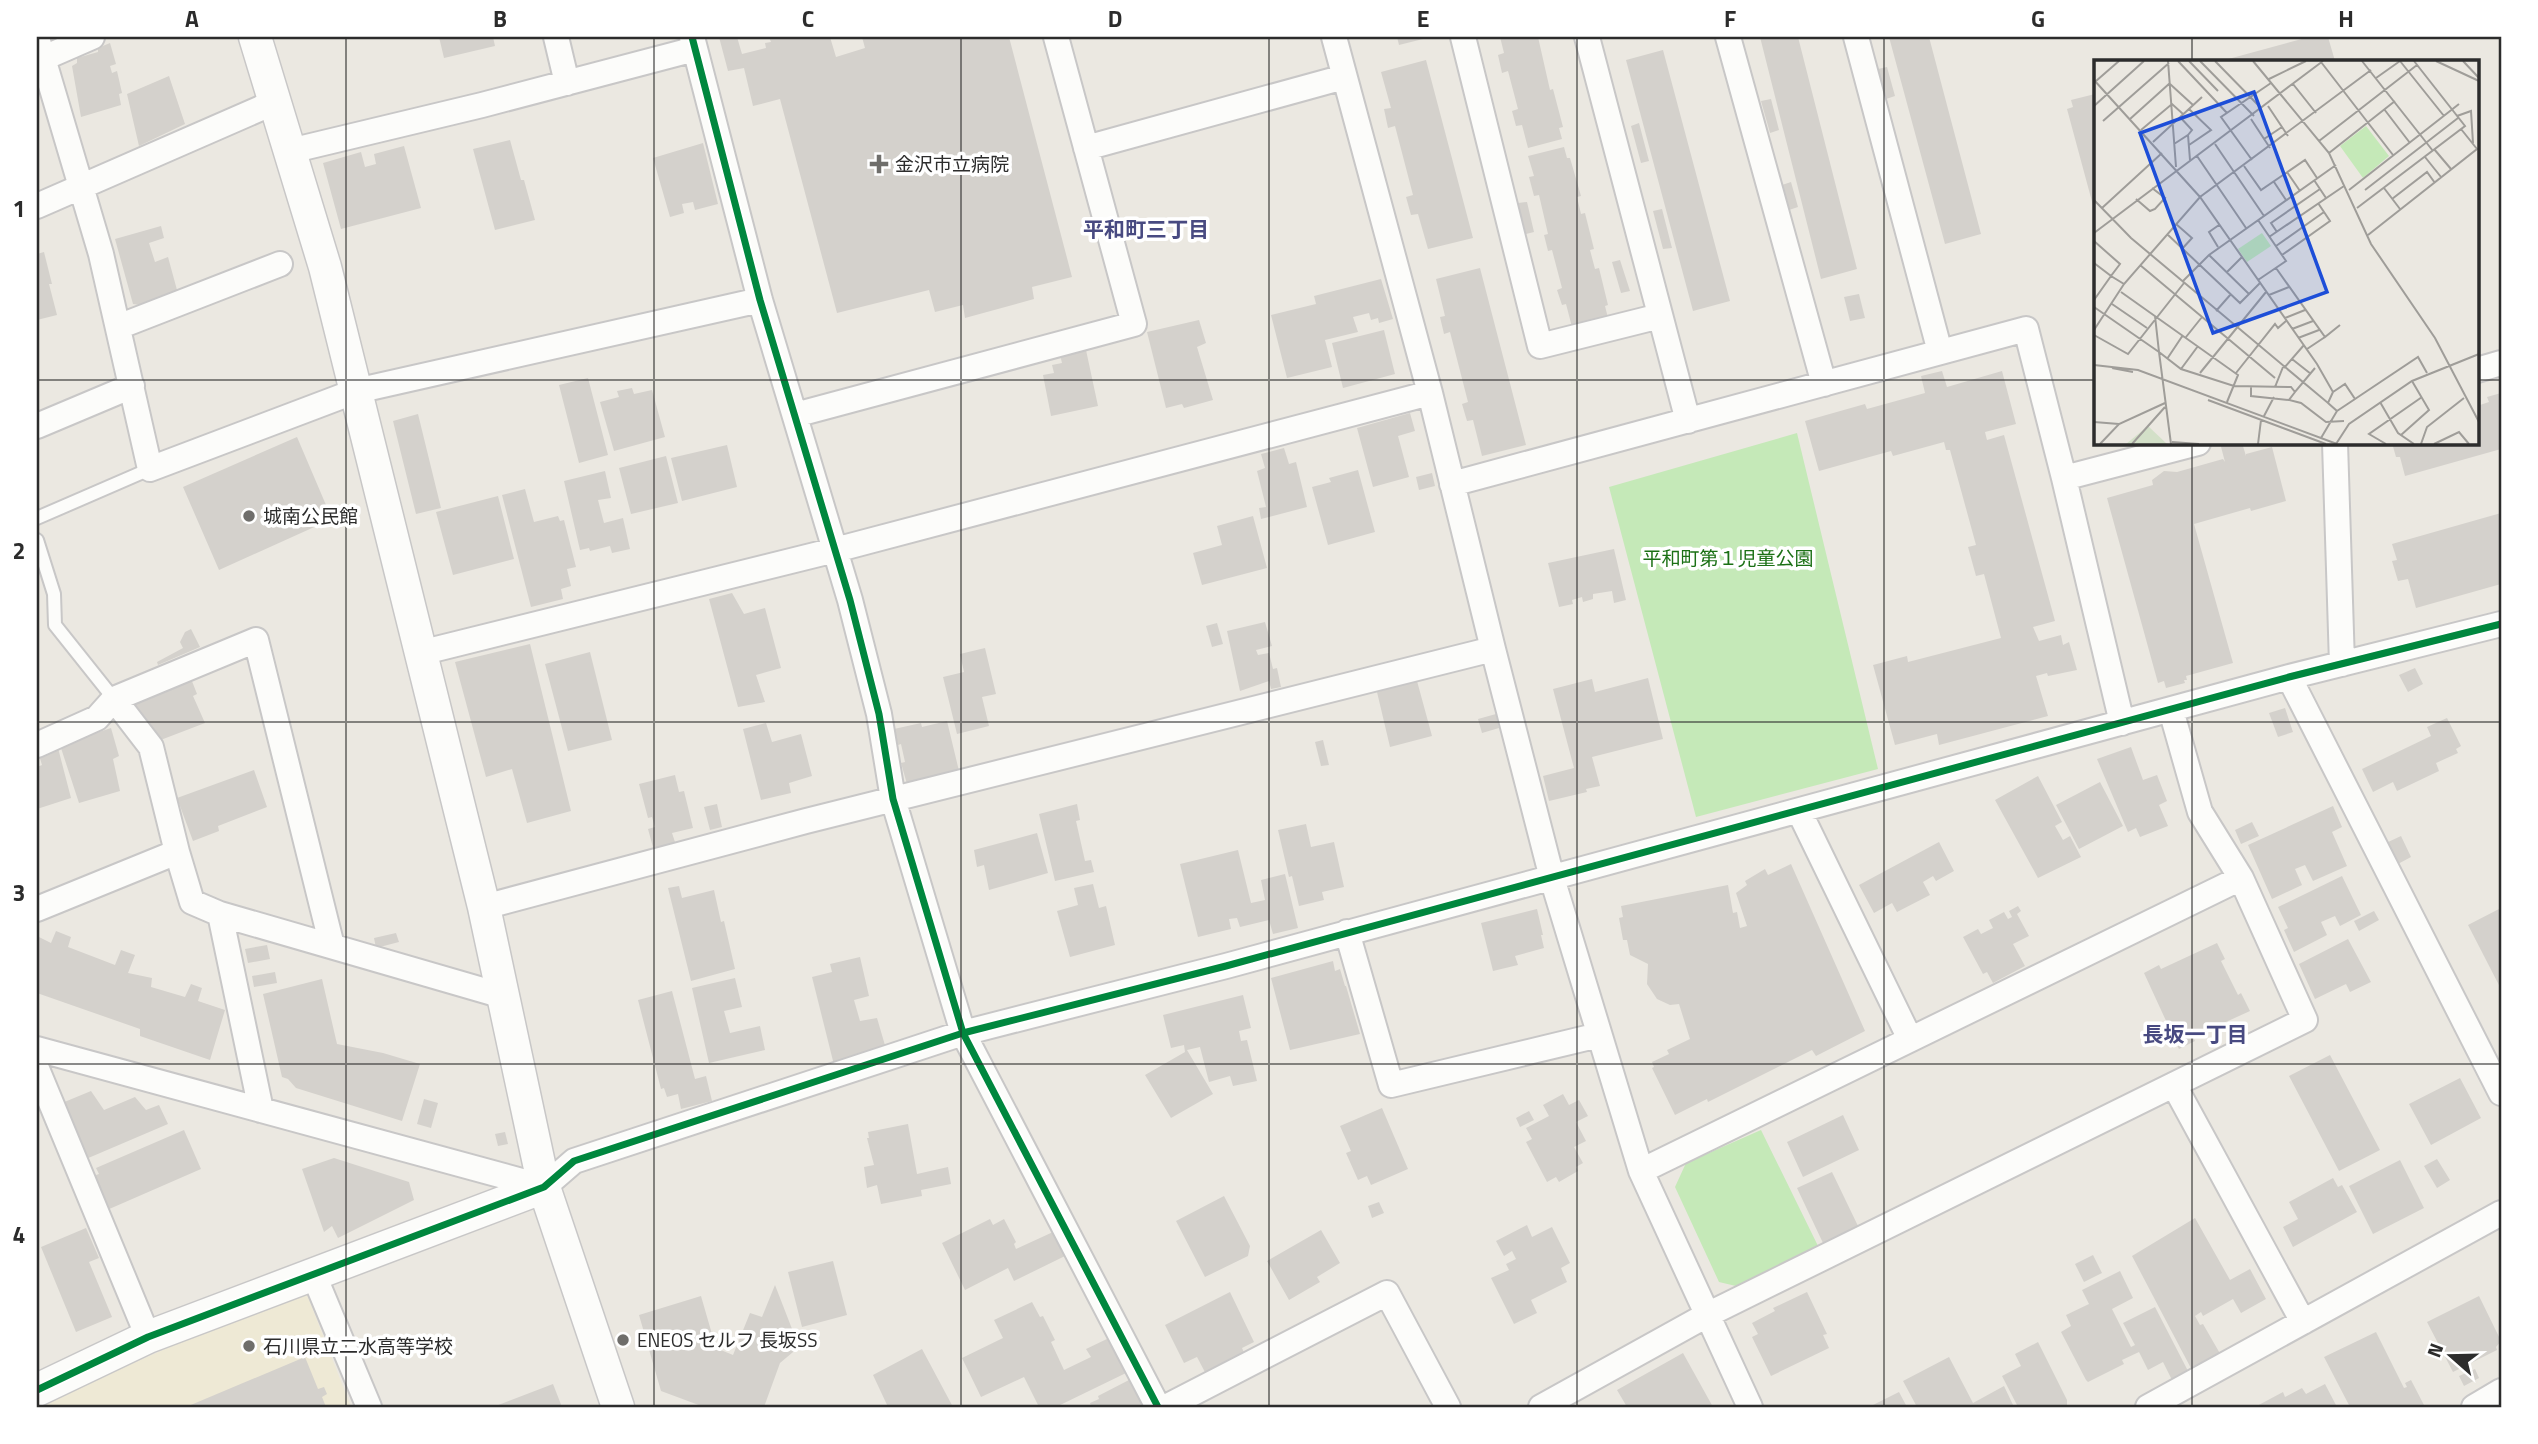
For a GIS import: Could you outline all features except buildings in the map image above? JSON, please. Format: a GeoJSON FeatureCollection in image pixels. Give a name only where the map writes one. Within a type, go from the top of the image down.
{"type":"FeatureCollection","features":[{"type":"Feature","properties":{"kind":"street"},"geometry":{"type":"LineString","coordinates":[[92,37],[39,52],[101,254],[150,470],[356,391],[760,300]]}},
{"type":"Feature","properties":{"kind":"street"},"geometry":{"type":"LineString","coordinates":[[255,37],[325,267],[484,907],[544,1187],[618,1407]]}},
{"type":"Feature","properties":{"kind":"street"},"geometry":{"type":"LineString","coordinates":[[556,37],[567,83]]}},
{"type":"Feature","properties":{"kind":"street"},"geometry":{"type":"LineString","coordinates":[[795,415],[1134,324],[1056,37]]}},
{"type":"Feature","properties":{"kind":"street"},"geometry":{"type":"LineString","coordinates":[[1334,37],[1430,394],[1552,878],[1640,1171],[1750,1407]]}},
{"type":"Feature","properties":{"kind":"street"},"geometry":{"type":"LineString","coordinates":[[1463,37],[1540,346],[1660,316]]}},
{"type":"Feature","properties":{"kind":"street"},"geometry":{"type":"LineString","coordinates":[[1587,37],[1688,421]]}},
{"type":"Feature","properties":{"kind":"street"},"geometry":{"type":"LineString","coordinates":[[1728,37],[1824,384]]}},
{"type":"Feature","properties":{"kind":"street"},"geometry":{"type":"LineString","coordinates":[[1856,37],[1940,352]]}},
{"type":"Feature","properties":{"kind":"street"},"geometry":{"type":"LineString","coordinates":[[290,150],[567,83],[694,43],[760,300],[835,550],[879,714],[893,799],[963,1033],[1158,1407]]}},
{"type":"Feature","properties":{"kind":"street"},"geometry":{"type":"LineString","coordinates":[[1086,148],[1344,77]]}},
{"type":"Feature","properties":{"kind":"street"},"geometry":{"type":"LineString","coordinates":[[37,206],[275,102]]}},
{"type":"Feature","properties":{"kind":"street"},"geometry":{"type":"LineString","coordinates":[[118,327],[280,264]]}},
{"type":"Feature","properties":{"kind":"street"},"geometry":{"type":"LineString","coordinates":[[1452,484],[2026,329],[2122,723]]}},
{"type":"Feature","properties":{"kind":"street"},"geometry":{"type":"LineString","coordinates":[[2478,370],[2501,363]]}},
{"type":"Feature","properties":{"kind":"street"},"geometry":{"type":"LineString","coordinates":[[37,426],[132,386]]}},
{"type":"Feature","properties":{"kind":"street"},"geometry":{"type":"LineString","coordinates":[[420,653],[835,550],[1430,394]]}},
{"type":"Feature","properties":{"kind":"street"},"geometry":{"type":"LineString","coordinates":[[2064,478],[2194,444]]}},
{"type":"Feature","properties":{"kind":"street"},"geometry":{"type":"LineString","coordinates":[[2335,444],[2342,664]]}},
{"type":"Feature","properties":{"kind":"street"},"geometry":{"type":"LineString","coordinates":[[37,1390],[148,1337],[544,1187],[574,1161],[963,1033],[1552,878],[2289,677],[2501,624]]}},
{"type":"Feature","properties":{"kind":"street"},"geometry":{"type":"LineString","coordinates":[[37,745],[97,718],[114,699],[256,640],[332,946]]}},
{"type":"Feature","properties":{"kind":"street"},"geometry":{"type":"LineString","coordinates":[[484,907],[893,799],[1493,649]]}},
{"type":"Feature","properties":{"kind":"street"},"geometry":{"type":"LineString","coordinates":[[2289,677],[2501,1093]]}},
{"type":"Feature","properties":{"kind":"street"},"geometry":{"type":"LineString","coordinates":[[114,699],[151,747],[192,902],[220,914],[503,996]]}},
{"type":"Feature","properties":{"kind":"street"},"geometry":{"type":"LineString","coordinates":[[1541,1407],[1707,1315],[2305,1020],[2241,878],[2200,812],[2171,710]]}},
{"type":"Feature","properties":{"kind":"street"},"geometry":{"type":"LineString","coordinates":[[1799,811],[1910,1039]]}},
{"type":"Feature","properties":{"kind":"street"},"geometry":{"type":"LineString","coordinates":[[37,909],[177,852]]}},
{"type":"Feature","properties":{"kind":"street"},"geometry":{"type":"LineString","coordinates":[[1640,1171],[2241,878]]}},
{"type":"Feature","properties":{"kind":"street"},"geometry":{"type":"LineString","coordinates":[[220,914],[261,1110]]}},
{"type":"Feature","properties":{"kind":"street"},"geometry":{"type":"LineString","coordinates":[[1347,932],[1391,1085],[1599,1035]]}},
{"type":"Feature","properties":{"kind":"street"},"geometry":{"type":"LineString","coordinates":[[37,1049],[544,1187]]}},
{"type":"Feature","properties":{"kind":"street"},"geometry":{"type":"LineString","coordinates":[[37,1069],[148,1337]]}},
{"type":"Feature","properties":{"kind":"street"},"geometry":{"type":"LineString","coordinates":[[2174,1085],[2303,1322]]}},
{"type":"Feature","properties":{"kind":"street"},"geometry":{"type":"LineString","coordinates":[[2148,1407],[2501,1213]]}},
{"type":"Feature","properties":{"kind":"street"},"geometry":{"type":"LineString","coordinates":[[313,1273],[369,1407]]}},
{"type":"Feature","properties":{"kind":"street"},"geometry":{"type":"LineString","coordinates":[[1166,1407],[1387,1293],[1448,1407]]}},
{"type":"Feature","properties":{"kind":"street"},"geometry":{"type":"LineString","coordinates":[[2474,1407],[2501,1391]]}},
{"type":"Feature","properties":{"kind":"lane"},"geometry":{"type":"LineString","coordinates":[[37,518],[150,470]]}},
{"type":"Feature","properties":{"kind":"lane"},"geometry":{"type":"LineString","coordinates":[[37,540],[54,594],[55,625],[114,699]]}},
{"type":"Feature","properties":{"kind":"shaded area","name":"石川県立二水高等学校"},"geometry":{"type":"Polygon","coordinates":[[[304,1287],[351,1407],[37,1407],[37,1406],[304,1287]]]}},
{"type":"Feature","properties":{"kind":"green space","name":"平和町第１児童公園"},"geometry":{"type":"Polygon","coordinates":[[[1797,433],[1878,769],[1696,817],[1609,487],[1797,433]]]}},
{"type":"Feature","properties":{"kind":"green space"},"geometry":{"type":"Polygon","coordinates":[[[1761,1130],[1819,1248],[1740,1287],[1719,1282],[1675,1187],[1686,1163],[1761,1130]]]}},
{"type":"Feature","properties":{"kind":"cycle path"},"geometry":{"type":"LineString","coordinates":[[692,37],[760,300],[850,600],[879,714],[893,799],[963,1033],[1158,1407]]}},
{"type":"Feature","properties":{"kind":"cycle path"},"geometry":{"type":"LineString","coordinates":[[37,1390],[148,1337],[544,1187],[574,1161],[963,1033],[1226,966],[2289,677],[2501,624]]}},
{"type":"Feature","properties":{"kind":"place","name":"金沢市立病院"},"geometry":{"type":"Point","coordinates":[879,164]}},
{"type":"Feature","properties":{"kind":"place","name":"城南公民館"},"geometry":{"type":"Point","coordinates":[249,516]}},
{"type":"Feature","properties":{"kind":"place","name":"ENEOS セルフ 長坂SS"},"geometry":{"type":"Point","coordinates":[623,1340]}},
{"type":"Feature","properties":{"kind":"place","name":"石川県立二水高等学校"},"geometry":{"type":"Point","coordinates":[249,1346]}},
{"type":"Feature","properties":{"kind":"district","name":"平和町三丁目"},"geometry":{"type":"Point","coordinates":[1146,230]}},
{"type":"Feature","properties":{"kind":"district","name":"長坂一丁目"},"geometry":{"type":"Point","coordinates":[2195,1035]}}]}
